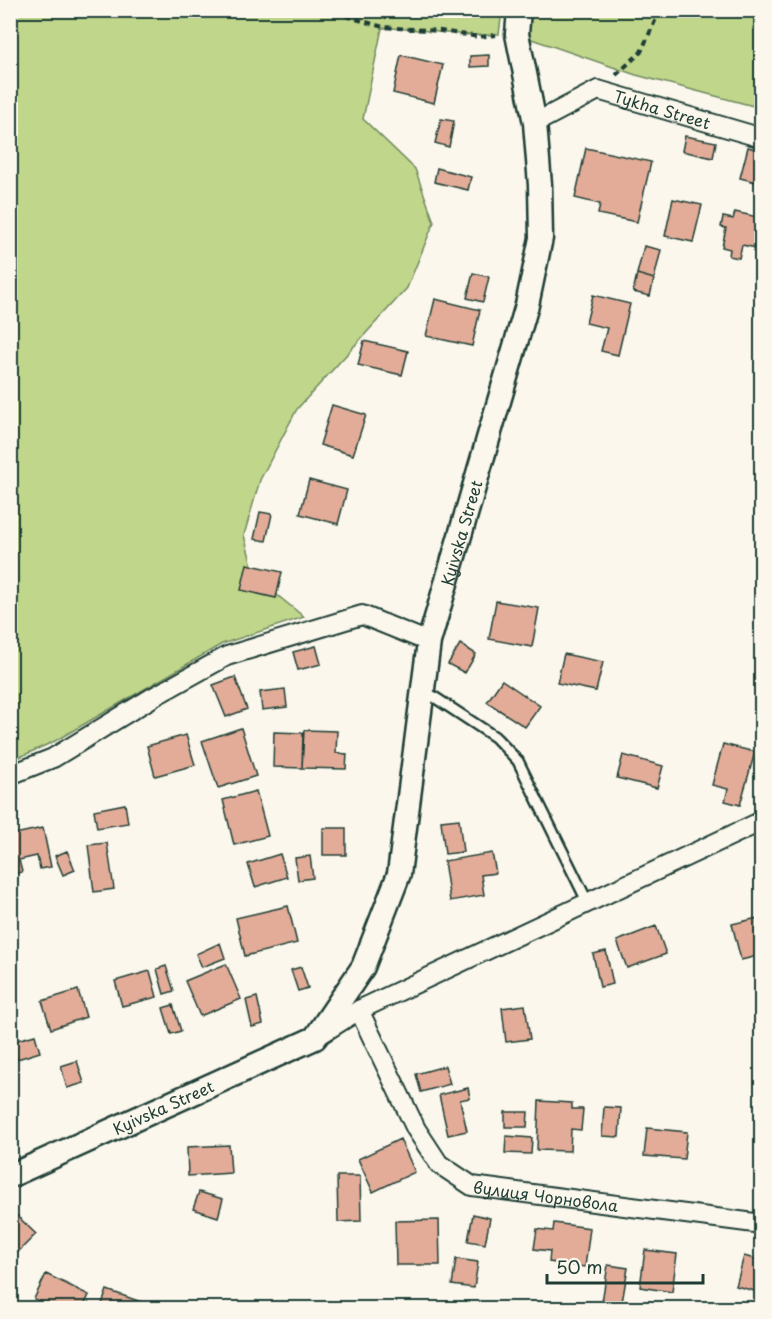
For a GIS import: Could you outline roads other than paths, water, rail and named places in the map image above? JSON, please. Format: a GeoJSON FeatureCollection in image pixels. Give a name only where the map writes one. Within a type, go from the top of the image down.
{"type":"FeatureCollection","features":[{"type":"Feature","properties":{"kind":"street","name":"Kyivska Street"},"geometry":{"type":"LineString","coordinates":[[315,1038],[363,967],[399,874],[429,642],[527,305],[541,238],[535,123],[517,34],[519,10]]}},
{"type":"Feature","properties":{"kind":"street","name":"Tykha Street"},"geometry":{"type":"LineString","coordinates":[[535,123],[598,90],[762,138]]}},
{"type":"Feature","properties":{"kind":"street"},"geometry":{"type":"LineString","coordinates":[[10,775],[53,759],[153,697],[227,656],[362,615],[429,642]]}},
{"type":"Feature","properties":{"kind":"street","name":"Kyivska Street"},"geometry":{"type":"LineString","coordinates":[[10,1176],[315,1038],[359,1010],[587,901],[762,821]]}},
{"type":"Feature","properties":{"kind":"street","name":"вулиця Чорновола"},"geometry":{"type":"LineString","coordinates":[[359,1010],[416,1129],[439,1164],[472,1186],[762,1224]]}},
{"type":"Feature","properties":{"kind":"lane"},"geometry":{"type":"LineString","coordinates":[[424,690],[495,737],[518,761],[587,901]]}}]}
